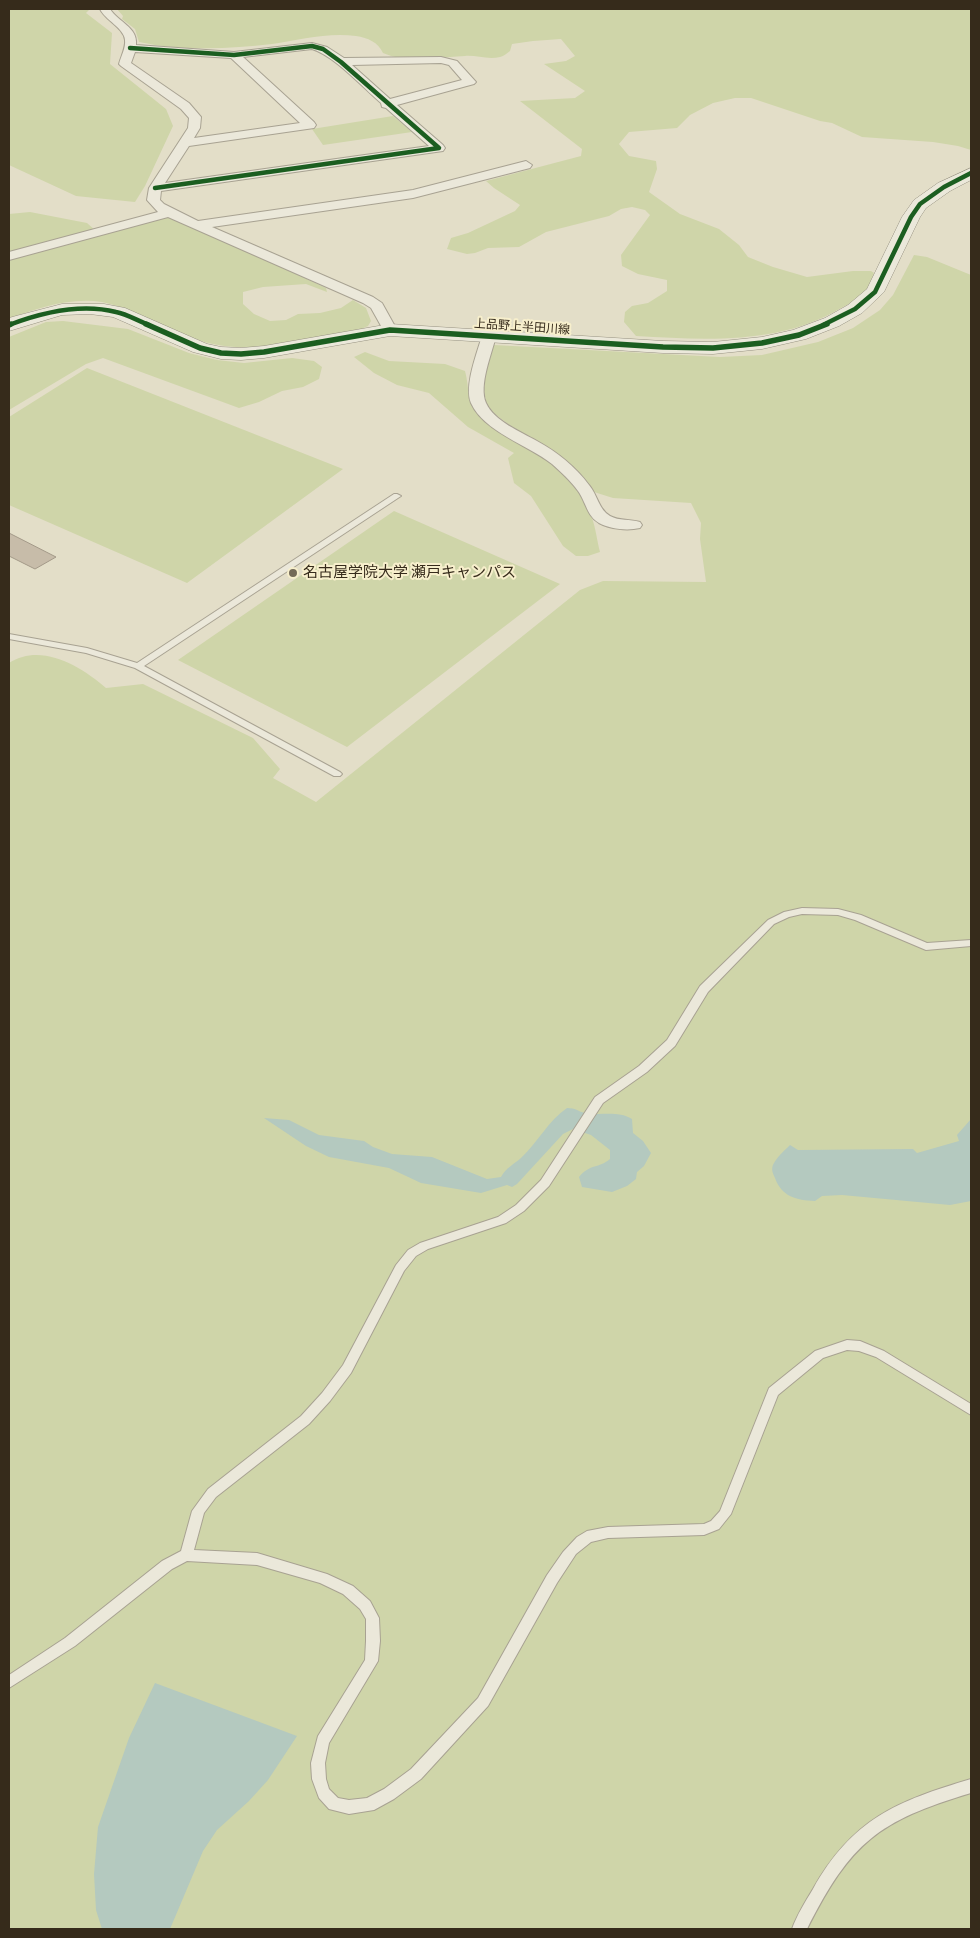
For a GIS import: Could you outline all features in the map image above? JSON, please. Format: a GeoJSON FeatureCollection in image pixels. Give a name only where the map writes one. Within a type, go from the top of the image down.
{"type":"FeatureCollection","features":[{"type":"Feature","properties":{"kind":"street"},"geometry":{"type":"LineString","coordinates":[[105,9],[108,15],[124,27],[130,36],[130,48],[125,64],[185,106],[195,117],[194,128],[155,188],[153,200],[159,207],[368,300],[376,306],[390,330]]}},
{"type":"Feature","properties":{"kind":"street"},"geometry":{"type":"LineString","coordinates":[[130,48],[234,55],[312,46],[323,49],[341,62],[386,104],[439,148],[155,188]]}},
{"type":"Feature","properties":{"kind":"street"},"geometry":{"type":"LineString","coordinates":[[183,143],[310,125],[234,55]]}},
{"type":"Feature","properties":{"kind":"street"},"geometry":{"type":"LineString","coordinates":[[341,62],[441,60],[453,63],[470,82],[386,104]]}},
{"type":"Feature","properties":{"kind":"street"},"geometry":{"type":"LineString","coordinates":[[197,225],[413,194],[526,165]]}},
{"type":"Feature","properties":{"kind":"street","name":"上品野上半田川線"},"geometry":{"type":"LineString","coordinates":[[9,325],[52,310],[72,307],[104,309],[118,312],[200,348],[241,354],[264,352],[390,330],[663,347],[713,348],[762,343],[799,335],[832,322],[855,309],[875,292],[911,217],[920,204],[944,187],[971,173]]}},
{"type":"Feature","properties":{"kind":"street"},"geometry":{"type":"LineString","coordinates":[[9,256],[169,213]]}},
{"type":"Feature","properties":{"kind":"street"},"geometry":{"type":"LineString","coordinates":[[489,336],[475,392],[482,412],[506,429],[536,446],[569,472],[586,491],[597,514],[603,519],[611,523],[634,525]]}},
{"type":"Feature","properties":{"kind":"lane"},"geometry":{"type":"LineString","coordinates":[[138,666],[397,496]]}},
{"type":"Feature","properties":{"kind":"lane"},"geometry":{"type":"LineString","coordinates":[[9,637],[87,651],[138,666],[337,774]]}},
{"type":"Feature","properties":{"kind":"lane"},"geometry":{"type":"LineString","coordinates":[[186,1555],[198,1511],[212,1493],[305,1420],[326,1397],[347,1368],[400,1268],[412,1253],[424,1246],[502,1220],[520,1208],[545,1183],[599,1100],[643,1069],[671,1043],[704,989],[771,922],[787,914],[802,911],[838,912],[858,917],[926,946],[971,943]]}},
{"type":"Feature","properties":{"kind":"lane"},"geometry":{"type":"LineString","coordinates":[[9,1682],[70,1642],[166,1565],[186,1555],[256,1559],[322,1578],[348,1590],[364,1605],[372,1618],[373,1641],[372,1661],[323,1741],[318,1764],[319,1779],[324,1793],[334,1804],[349,1807],[369,1805],[389,1794],[416,1774],[484,1702],[552,1579],[564,1561],[587,1537],[603,1533],[692,1531],[717,1525],[725,1514],[773,1392],[819,1354],[841,1346],[860,1346],[880,1354],[971,1410]]}},
{"type":"Feature","properties":{"kind":"lane"},"geometry":{"type":"LineString","coordinates":[[798,1929],[816,1896],[836,1866],[854,1844],[869,1830],[889,1817],[931,1798],[971,1786]]}},
{"type":"Feature","properties":{"kind":"green space"},"geometry":{"type":"Polygon","coordinates":[[[9,9],[90,9],[86,13],[112,33],[110,64],[166,109],[173,126],[145,186],[135,202],[76,196],[9,165],[9,9]]]}},
{"type":"Feature","properties":{"kind":"green space"},"geometry":{"type":"Polygon","coordinates":[[[117,9],[971,9],[971,150],[933,142],[862,137],[832,123],[820,121],[751,98],[735,98],[713,103],[690,115],[677,128],[629,132],[619,144],[629,156],[656,161],[657,169],[649,192],[680,214],[719,229],[739,245],[748,257],[807,277],[853,271],[871,271],[874,273],[864,294],[848,305],[793,329],[767,334],[715,339],[636,336],[624,322],[625,312],[632,306],[648,303],[667,291],[667,280],[638,274],[622,266],[621,255],[650,215],[645,210],[632,207],[621,209],[609,216],[546,232],[519,247],[488,248],[467,254],[447,249],[451,238],[468,233],[515,211],[520,205],[486,181],[581,156],[582,149],[520,101],[575,98],[585,91],[544,64],[566,61],[575,56],[561,39],[512,44],[510,51],[500,57],[491,58],[469,56],[423,59],[403,58],[383,53],[375,43],[368,39],[345,35],[239,47],[172,47],[139,42],[135,29],[122,19],[123,16],[117,9]]]}},
{"type":"Feature","properties":{"kind":"green space"},"geometry":{"type":"Polygon","coordinates":[[[393,116],[412,132],[323,145],[312,129],[393,116]]]}},
{"type":"Feature","properties":{"kind":"green space"},"geometry":{"type":"Polygon","coordinates":[[[30,212],[87,223],[96,231],[9,254],[9,214],[30,212]]]}},
{"type":"Feature","properties":{"kind":"green space"},"geometry":{"type":"Polygon","coordinates":[[[169,217],[178,219],[326,288],[327,292],[306,284],[263,287],[243,292],[243,304],[254,314],[270,321],[286,320],[298,314],[320,313],[341,308],[353,300],[366,308],[371,321],[368,326],[357,331],[262,347],[246,347],[222,346],[198,340],[127,309],[102,302],[78,301],[54,304],[9,319],[9,259],[169,217]]]}},
{"type":"Feature","properties":{"kind":"green space"},"geometry":{"type":"Polygon","coordinates":[[[914,255],[927,257],[971,275],[971,1929],[9,1929],[9,663],[21,657],[47,656],[73,665],[106,688],[143,684],[253,738],[280,769],[273,778],[316,802],[580,590],[603,581],[706,582],[700,539],[701,523],[691,503],[613,498],[594,492],[574,469],[554,453],[492,412],[486,403],[483,383],[494,345],[720,357],[762,355],[818,342],[853,328],[880,310],[893,295],[914,255]]]}},
{"type":"Feature","properties":{"kind":"green space"},"geometry":{"type":"Polygon","coordinates":[[[63,321],[128,329],[189,353],[217,360],[244,363],[292,358],[314,361],[322,367],[319,379],[303,387],[282,391],[259,402],[239,408],[103,358],[86,364],[9,410],[9,337],[46,322],[63,321]]]}},
{"type":"Feature","properties":{"kind":"green space"},"geometry":{"type":"Polygon","coordinates":[[[365,352],[389,361],[445,364],[465,371],[474,410],[482,418],[551,463],[571,482],[592,518],[600,552],[588,556],[576,556],[563,546],[531,496],[514,483],[508,458],[514,453],[468,427],[429,393],[397,385],[374,373],[354,357],[365,352]]]}},
{"type":"Feature","properties":{"kind":"green space"},"geometry":{"type":"Polygon","coordinates":[[[87,368],[343,469],[187,583],[9,505],[9,417],[87,368]]]}},
{"type":"Feature","properties":{"kind":"green space"},"geometry":{"type":"Polygon","coordinates":[[[394,511],[560,584],[347,747],[178,660],[394,511]]]}},
{"type":"Feature","properties":{"kind":"shaded area"},"geometry":{"type":"Polygon","coordinates":[[[567,1108],[591,1114],[621,1115],[632,1119],[633,1133],[643,1141],[651,1153],[644,1166],[637,1172],[636,1179],[627,1186],[612,1192],[582,1187],[579,1177],[587,1170],[610,1159],[610,1150],[591,1135],[573,1129],[563,1134],[517,1184],[512,1187],[507,1185],[481,1193],[421,1183],[389,1168],[329,1157],[306,1146],[264,1118],[289,1120],[319,1135],[364,1141],[373,1147],[392,1154],[432,1157],[487,1179],[501,1177],[527,1152],[554,1119],[567,1108]]]}},
{"type":"Feature","properties":{"kind":"shaded area"},"geometry":{"type":"Polygon","coordinates":[[[971,1119],[971,1201],[950,1205],[842,1195],[822,1196],[815,1201],[802,1200],[786,1193],[778,1184],[773,1172],[772,1167],[776,1160],[790,1145],[798,1150],[913,1149],[917,1153],[959,1141],[957,1135],[971,1119]]]}},
{"type":"Feature","properties":{"kind":"shaded area"},"geometry":{"type":"Polygon","coordinates":[[[155,1683],[297,1736],[268,1780],[249,1801],[217,1830],[203,1851],[170,1929],[102,1929],[96,1910],[94,1874],[98,1827],[129,1738],[155,1683]]]}},
{"type":"Feature","properties":{"kind":"building"},"geometry":{"type":"Polygon","coordinates":[[[9,533],[56,557],[35,569],[9,556],[9,533]]]}},
{"type":"Feature","properties":{"kind":"cycle path"},"geometry":{"type":"LineString","coordinates":[[130,48],[234,55],[312,46],[323,49],[341,62],[439,148],[155,188]]}},
{"type":"Feature","properties":{"kind":"cycle path"},"geometry":{"type":"LineString","coordinates":[[9,325],[49,312],[76,308],[104,309],[118,312],[200,348],[221,353],[241,354],[264,352],[390,330],[663,347],[713,348],[762,343],[799,335],[832,322],[855,309],[875,292],[911,217],[920,204],[944,187],[971,173]]}},
{"type":"Feature","properties":{"kind":"place","name":"名古屋学院大学 瀬戸キャンパス"},"geometry":{"type":"Point","coordinates":[293,573]}}]}
